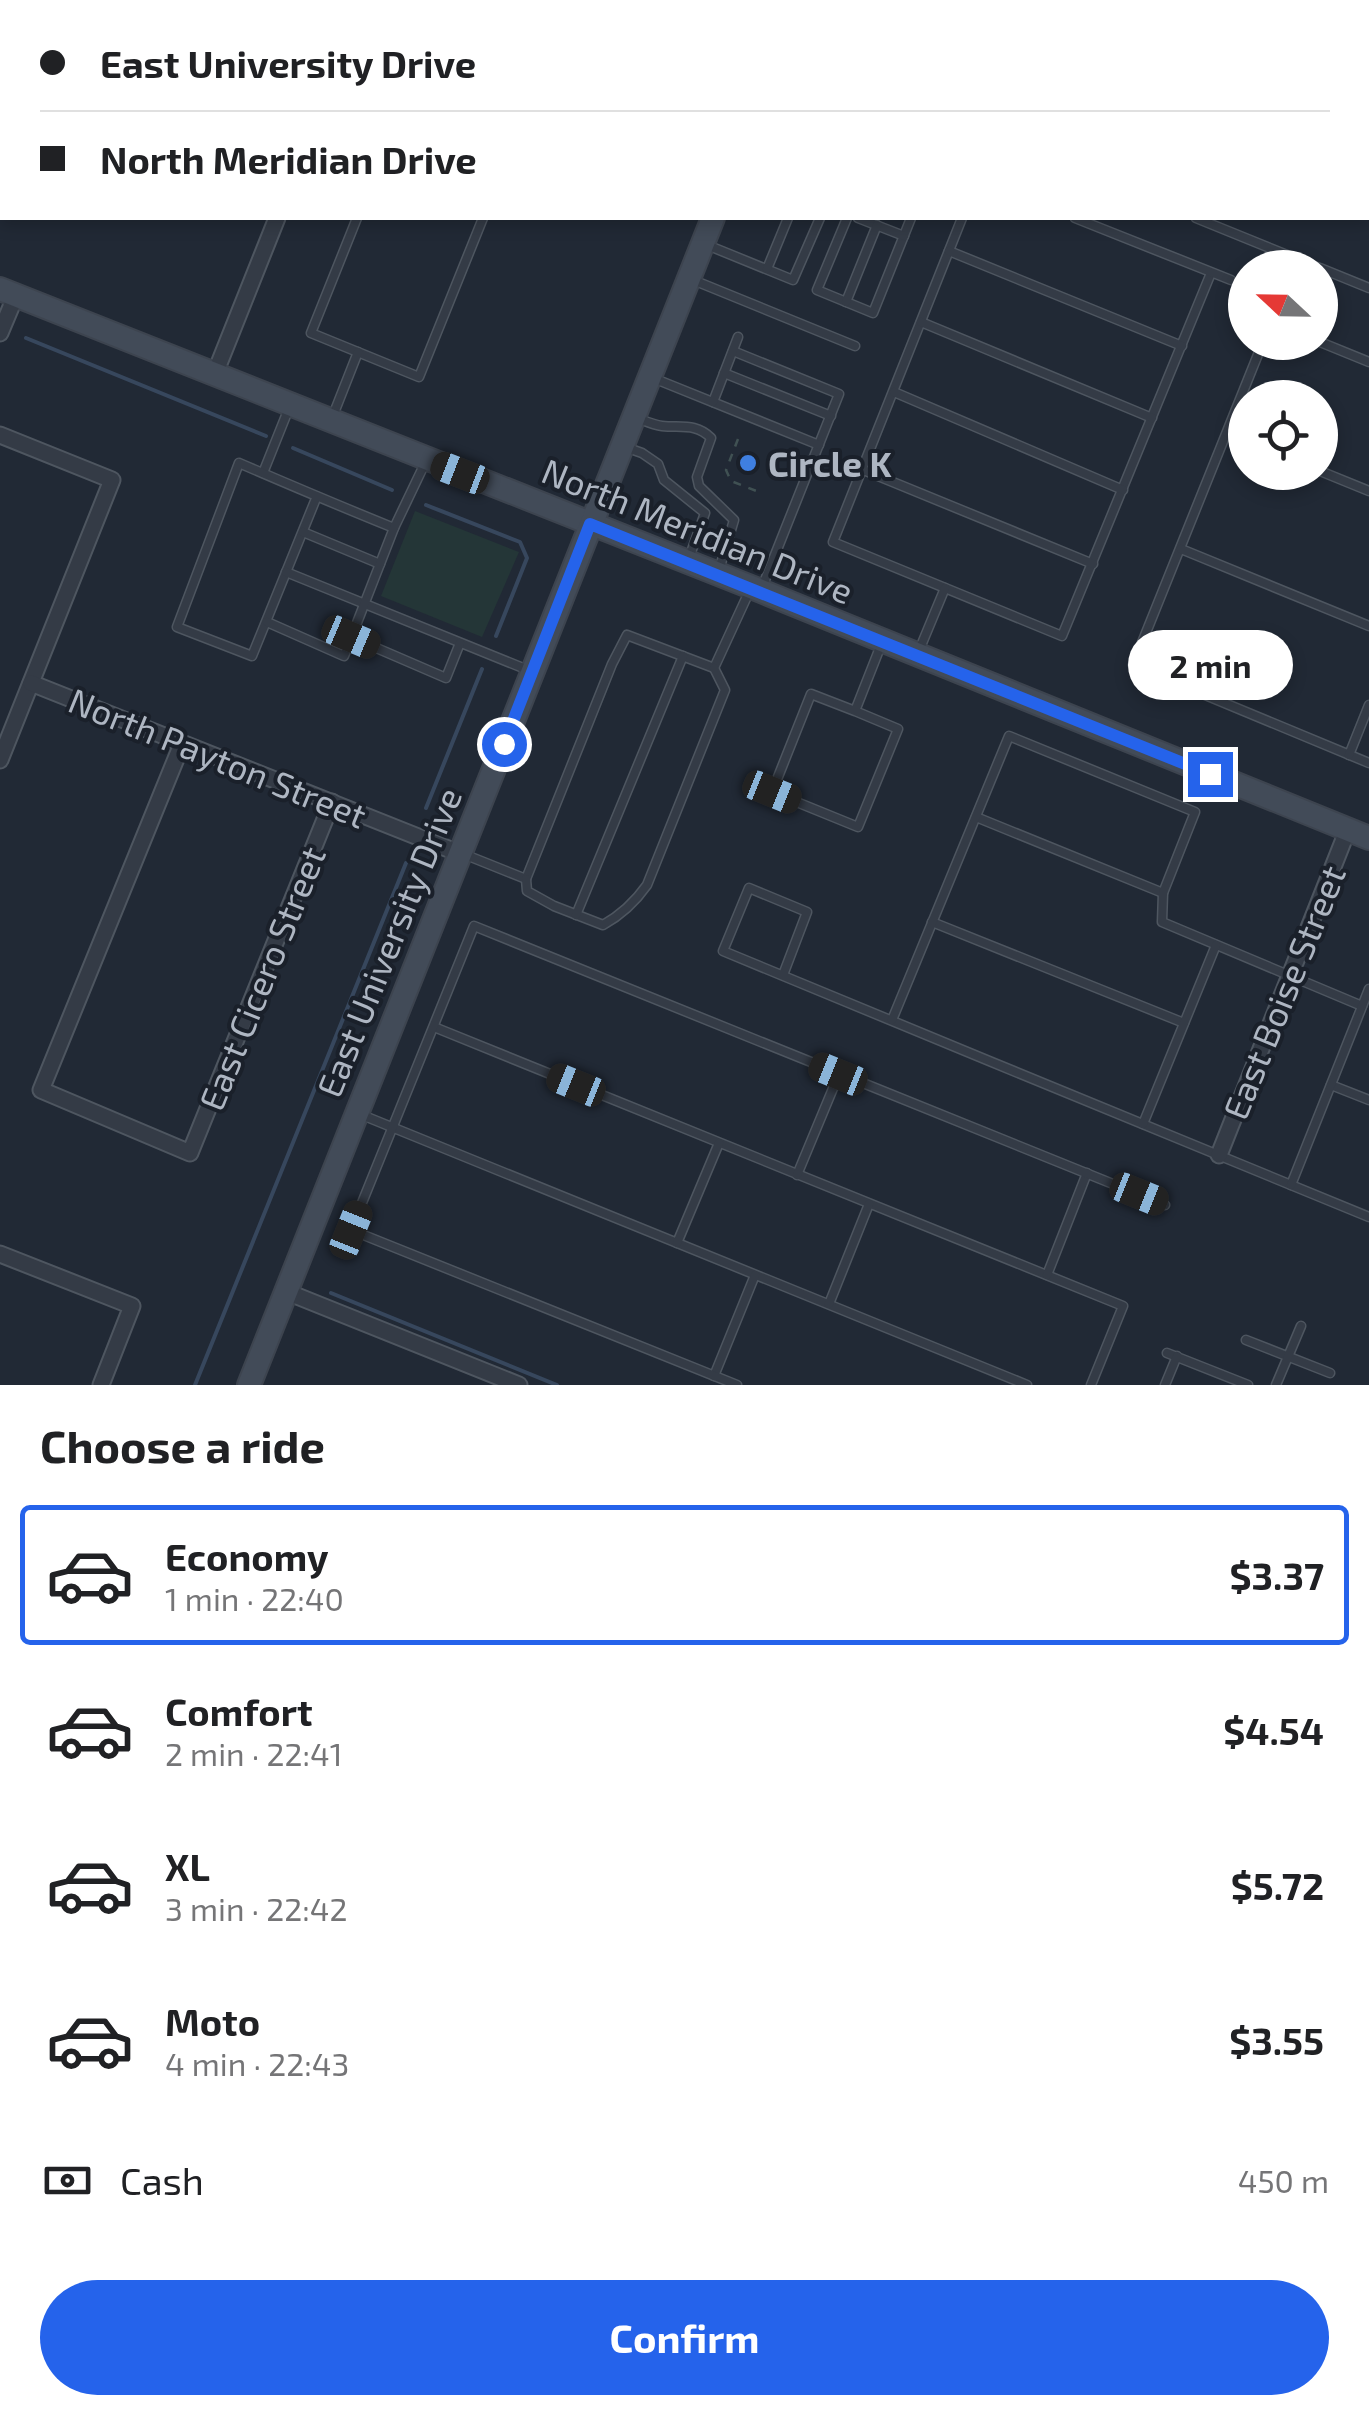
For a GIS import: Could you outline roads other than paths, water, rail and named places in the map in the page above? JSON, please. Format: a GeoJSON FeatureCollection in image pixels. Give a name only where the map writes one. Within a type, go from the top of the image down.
{"type":"FeatureCollection","features":[{"type":"Feature","properties":{"kind":"street"},"geometry":{"type":"LineString","coordinates":[[214,376],[276,220]]}},
{"type":"Feature","properties":{"kind":"street","name":"East University Drive"},"geometry":{"type":"LineString","coordinates":[[249,1385],[712,220]]}},
{"type":"Feature","properties":{"kind":"street"},"geometry":{"type":"LineString","coordinates":[[0,333],[8,292]]}},
{"type":"Feature","properties":{"kind":"street","name":"North Meridian Drive"},"geometry":{"type":"LineString","coordinates":[[8,292],[1359,834]]}},
{"type":"Feature","properties":{"kind":"street"},"geometry":{"type":"LineString","coordinates":[[0,434],[112,480],[0,760]]}},
{"type":"Feature","properties":{"kind":"street","name":"North Payton Street"},"geometry":{"type":"LineString","coordinates":[[30,683],[461,854]]}},
{"type":"Feature","properties":{"kind":"street","name":"East Cicero Street"},"geometry":{"type":"LineString","coordinates":[[182,744],[41,1090],[190,1153],[332,802]]}},
{"type":"Feature","properties":{"kind":"street","name":"East Boise Street"},"geometry":{"type":"LineString","coordinates":[[1219,1156],[1290,976],[1359,834]]}},
{"type":"Feature","properties":{"kind":"street"},"geometry":{"type":"LineString","coordinates":[[0,1254],[132,1306],[101,1385]]}},
{"type":"Feature","properties":{"kind":"street"},"geometry":{"type":"LineString","coordinates":[[287,1292],[518,1385]]}},
{"type":"Feature","properties":{"kind":"street"},"geometry":{"type":"LineString","coordinates":[[466,1385],[473,1367]]}},
{"type":"Feature","properties":{"kind":"lane"},"geometry":{"type":"LineString","coordinates":[[357,220],[311,333],[419,377],[482,220]]}},
{"type":"Feature","properties":{"kind":"lane"},"geometry":{"type":"LineString","coordinates":[[766,269],[787,220]]}},
{"type":"Feature","properties":{"kind":"lane"},"geometry":{"type":"LineString","coordinates":[[703,243],[793,280],[819,220]]}},
{"type":"Feature","properties":{"kind":"lane"},"geometry":{"type":"LineString","coordinates":[[845,220],[817,290],[872,313],[910,220]]}},
{"type":"Feature","properties":{"kind":"lane"},"geometry":{"type":"LineString","coordinates":[[863,220],[904,236]]}},
{"type":"Feature","properties":{"kind":"lane"},"geometry":{"type":"LineString","coordinates":[[961,220],[834,542],[1062,636],[1211,273]]}},
{"type":"Feature","properties":{"kind":"lane"},"geometry":{"type":"LineString","coordinates":[[1080,220],[1228,279]]}},
{"type":"Feature","properties":{"kind":"lane"},"geometry":{"type":"LineString","coordinates":[[1201,220],[1275,250]]}},
{"type":"Feature","properties":{"kind":"lane"},"geometry":{"type":"LineString","coordinates":[[846,302],[877,225]]}},
{"type":"Feature","properties":{"kind":"lane"},"geometry":{"type":"LineString","coordinates":[[949,251],[1182,346]]}},
{"type":"Feature","properties":{"kind":"lane"},"geometry":{"type":"LineString","coordinates":[[1338,275],[1369,288]]}},
{"type":"Feature","properties":{"kind":"lane"},"geometry":{"type":"LineString","coordinates":[[688,278],[855,346]]}},
{"type":"Feature","properties":{"kind":"lane"},"geometry":{"type":"LineString","coordinates":[[921,322],[1152,418]]}},
{"type":"Feature","properties":{"kind":"lane"},"geometry":{"type":"LineString","coordinates":[[712,402],[738,337]]}},
{"type":"Feature","properties":{"kind":"lane"},"geometry":{"type":"LineString","coordinates":[[1338,349],[1369,362]]}},
{"type":"Feature","properties":{"kind":"lane"},"geometry":{"type":"LineString","coordinates":[[714,668],[756,589],[840,394],[733,351]]}},
{"type":"Feature","properties":{"kind":"lane"},"geometry":{"type":"LineString","coordinates":[[330,422],[358,352]]}},
{"type":"Feature","properties":{"kind":"lane"},"geometry":{"type":"LineString","coordinates":[[1256,360],[1133,666],[1369,763]]}},
{"type":"Feature","properties":{"kind":"lane"},"geometry":{"type":"LineString","coordinates":[[724,374],[831,416]]}},
{"type":"Feature","properties":{"kind":"lane"},"geometry":{"type":"LineString","coordinates":[[649,377],[819,445]]}},
{"type":"Feature","properties":{"kind":"lane"},"geometry":{"type":"LineString","coordinates":[[894,392],[1123,490]]}},
{"type":"Feature","properties":{"kind":"lane"},"geometry":{"type":"LineString","coordinates":[[262,473],[290,406]]}},
{"type":"Feature","properties":{"kind":"lane"},"geometry":{"type":"LineString","coordinates":[[633,416],[657,426],[678,425],[704,431],[711,438],[697,477],[699,486],[734,520],[718,574]]}},
{"type":"Feature","properties":{"kind":"lane"},"geometry":{"type":"LineString","coordinates":[[621,446],[658,464],[664,480],[705,513],[688,563]]}},
{"type":"Feature","properties":{"kind":"lane"},"geometry":{"type":"LineString","coordinates":[[267,622],[344,656],[394,528],[427,460]]}},
{"type":"Feature","properties":{"kind":"lane"},"geometry":{"type":"LineString","coordinates":[[317,496],[252,656],[177,627],[239,463],[394,528]]}},
{"type":"Feature","properties":{"kind":"lane"},"geometry":{"type":"LineString","coordinates":[[860,469],[1093,564]]}},
{"type":"Feature","properties":{"kind":"lane"},"geometry":{"type":"LineString","coordinates":[[1338,478],[1369,491]]}},
{"type":"Feature","properties":{"kind":"lane"},"geometry":{"type":"LineString","coordinates":[[302,532],[380,564]]}},
{"type":"Feature","properties":{"kind":"lane"},"geometry":{"type":"LineString","coordinates":[[1182,549],[1369,626]]}},
{"type":"Feature","properties":{"kind":"lane"},"geometry":{"type":"LineString","coordinates":[[286,572],[533,672]]}},
{"type":"Feature","properties":{"kind":"lane"},"geometry":{"type":"LineString","coordinates":[[918,655],[945,588]]}},
{"type":"Feature","properties":{"kind":"lane"},"geometry":{"type":"LineString","coordinates":[[627,635],[714,668],[725,690],[647,885],[616,918],[602,925],[527,891],[526,879],[627,635]]}},
{"type":"Feature","properties":{"kind":"lane"},"geometry":{"type":"LineString","coordinates":[[351,637],[446,678],[460,643]]}},
{"type":"Feature","properties":{"kind":"lane"},"geometry":{"type":"LineString","coordinates":[[855,712],[883,641]]}},
{"type":"Feature","properties":{"kind":"lane"},"geometry":{"type":"LineString","coordinates":[[576,915],[682,656]]}},
{"type":"Feature","properties":{"kind":"lane"},"geometry":{"type":"LineString","coordinates":[[811,694],[855,712],[898,728],[858,827],[772,792],[811,694]]}},
{"type":"Feature","properties":{"kind":"lane"},"geometry":{"type":"LineString","coordinates":[[1349,755],[1369,704]]}},
{"type":"Feature","properties":{"kind":"lane"},"geometry":{"type":"LineString","coordinates":[[892,1020],[1009,736],[1195,812],[1163,892],[1162,922],[1362,1006]]}},
{"type":"Feature","properties":{"kind":"lane"},"geometry":{"type":"LineString","coordinates":[[976,817],[1163,892]]}},
{"type":"Feature","properties":{"kind":"lane"},"geometry":{"type":"LineString","coordinates":[[461,854],[526,879]]}},
{"type":"Feature","properties":{"kind":"lane"},"geometry":{"type":"LineString","coordinates":[[783,975],[807,912],[749,888],[723,950],[783,975],[1143,1124],[1219,1156],[1369,1217]]}},
{"type":"Feature","properties":{"kind":"lane"},"geometry":{"type":"LineString","coordinates":[[932,922],[1184,1024]]}},
{"type":"Feature","properties":{"kind":"lane"},"geometry":{"type":"LineString","coordinates":[[736,1385],[351,1230],[474,926],[1165,1205]]}},
{"type":"Feature","properties":{"kind":"lane"},"geometry":{"type":"LineString","coordinates":[[1143,1124],[1216,945]]}},
{"type":"Feature","properties":{"kind":"lane"},"geometry":{"type":"LineString","coordinates":[[1290,1185],[1369,989]]}},
{"type":"Feature","properties":{"kind":"lane"},"geometry":{"type":"LineString","coordinates":[[434,1027],[1123,1306],[1091,1385]]}},
{"type":"Feature","properties":{"kind":"lane"},"geometry":{"type":"LineString","coordinates":[[797,1175],[838,1074]]}},
{"type":"Feature","properties":{"kind":"lane"},"geometry":{"type":"LineString","coordinates":[[1331,1084],[1369,1100]]}},
{"type":"Feature","properties":{"kind":"lane"},"geometry":{"type":"LineString","coordinates":[[358,1114],[1027,1385]]}},
{"type":"Feature","properties":{"kind":"lane"},"geometry":{"type":"LineString","coordinates":[[677,1243],[718,1142]]}},
{"type":"Feature","properties":{"kind":"lane"},"geometry":{"type":"LineString","coordinates":[[1047,1275],[1087,1173]]}},
{"type":"Feature","properties":{"kind":"lane"},"geometry":{"type":"LineString","coordinates":[[829,1304],[869,1204]]}},
{"type":"Feature","properties":{"kind":"lane"},"geometry":{"type":"LineString","coordinates":[[714,1376],[755,1274]]}},
{"type":"Feature","properties":{"kind":"lane"},"geometry":{"type":"LineString","coordinates":[[1276,1385],[1301,1326]]}},
{"type":"Feature","properties":{"kind":"lane"},"geometry":{"type":"LineString","coordinates":[[1246,1340],[1330,1373]]}},
{"type":"Feature","properties":{"kind":"lane"},"geometry":{"type":"LineString","coordinates":[[1164,1385],[1172,1354],[1248,1385]]}},
{"type":"Feature","properties":{"kind":"waterway"},"geometry":{"type":"LineString","coordinates":[[26,338],[266,436]]}},
{"type":"Feature","properties":{"kind":"waterway"},"geometry":{"type":"LineString","coordinates":[[293,448],[392,490]]}},
{"type":"Feature","properties":{"kind":"waterway"},"geometry":{"type":"LineString","coordinates":[[426,505],[520,542],[527,558],[496,636]]}},
{"type":"Feature","properties":{"kind":"waterway"},"geometry":{"type":"LineString","coordinates":[[426,808],[482,669]]}},
{"type":"Feature","properties":{"kind":"waterway"},"geometry":{"type":"LineString","coordinates":[[195,1385],[406,863]]}},
{"type":"Feature","properties":{"kind":"waterway"},"geometry":{"type":"LineString","coordinates":[[331,1293],[557,1385]]}},
{"type":"Feature","properties":{"kind":"place","name":"Circle K"},"geometry":{"type":"Point","coordinates":[748,463]}}]}
